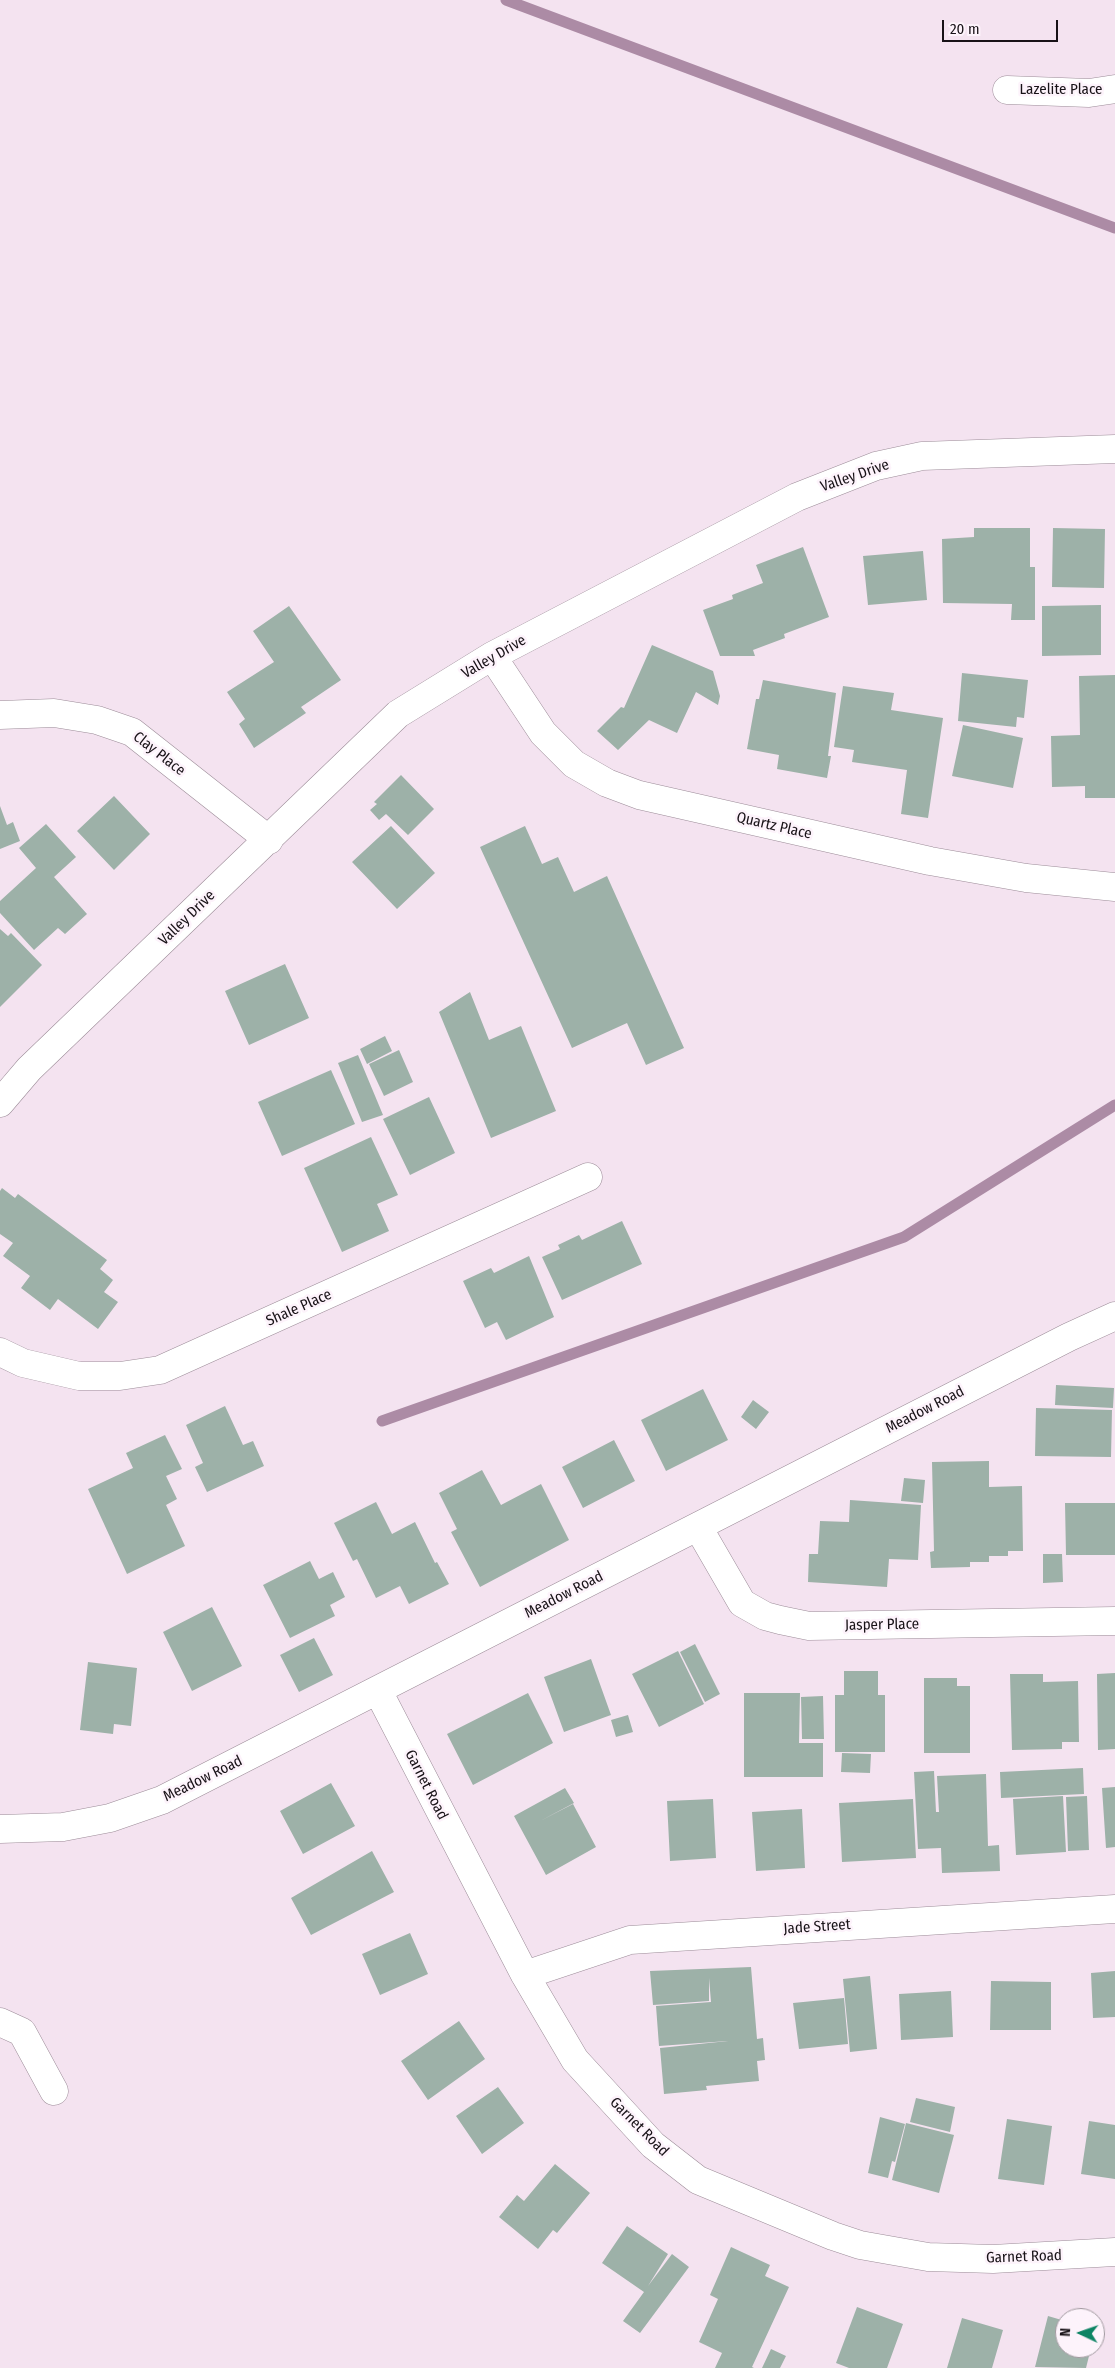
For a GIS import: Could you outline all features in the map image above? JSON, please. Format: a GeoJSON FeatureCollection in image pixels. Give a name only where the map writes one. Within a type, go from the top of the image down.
{"type":"FeatureCollection","features":[{"type":"Feature","properties":{"kind":"street","name":"Lazelite Place"},"geometry":{"type":"LineString","coordinates":[[1007,90],[1089,93],[1115,89]]}},
{"type":"Feature","properties":{"kind":"street","name":"Valley Drive"},"geometry":{"type":"LineString","coordinates":[[0,1103],[29,1069],[398,714],[492,656],[797,497],[876,466],[922,456],[1115,449]]}},
{"type":"Feature","properties":{"kind":"street","name":"Quartz Place"},"geometry":{"type":"LineString","coordinates":[[492,656],[543,733],[574,764],[607,783],[638,795],[930,861],[1026,878],[1115,887]]}},
{"type":"Feature","properties":{"kind":"street","name":"Clay Place"},"geometry":{"type":"LineString","coordinates":[[0,715],[54,713],[97,720],[132,732],[269,840]]}},
{"type":"Feature","properties":{"kind":"street","name":"Shale Place"},"geometry":{"type":"LineString","coordinates":[[0,1352],[23,1363],[79,1376],[120,1376],[160,1370],[588,1177]]}},
{"type":"Feature","properties":{"kind":"street","name":"Meadow Road"},"geometry":{"type":"LineString","coordinates":[[0,1829],[64,1827],[110,1818],[162,1800],[1069,1337],[1115,1316]]}},
{"type":"Feature","properties":{"kind":"street","name":"Jasper Place"},"geometry":{"type":"LineString","coordinates":[[698,1527],[742,1603],[765,1616],[780,1620],[809,1626],[1115,1621]]}},
{"type":"Feature","properties":{"kind":"street","name":"Garnet Road"},"geometry":{"type":"LineString","coordinates":[[378,1691],[525,1975],[575,2060],[653,2145],[698,2180],[833,2236],[860,2245],[928,2257],[993,2258],[1115,2252]]}},
{"type":"Feature","properties":{"kind":"street","name":"Jade Street"},"geometry":{"type":"LineString","coordinates":[[525,1975],[630,1940],[1115,1909]]}},
{"type":"Feature","properties":{"kind":"street"},"geometry":{"type":"LineString","coordinates":[[0,2022],[22,2032],[54,2091]]}},
{"type":"Feature","properties":{"kind":"building"},"geometry":{"type":"Polygon","coordinates":[[[974,528],[1030,528],[1030,567],[1035,567],[1035,620],[1011,620],[1012,604],[943,603],[942,539],[974,537],[974,528]]]}},
{"type":"Feature","properties":{"kind":"building"},"geometry":{"type":"Polygon","coordinates":[[[1053,528],[1105,529],[1104,588],[1052,587],[1053,528]]]}},
{"type":"Feature","properties":{"kind":"building"},"geometry":{"type":"Polygon","coordinates":[[[803,547],[829,617],[784,634],[785,638],[753,650],[755,656],[720,656],[703,610],[733,599],[732,595],[763,583],[756,565],[803,547]]]}},
{"type":"Feature","properties":{"kind":"building"},"geometry":{"type":"Polygon","coordinates":[[[923,551],[927,600],[868,605],[863,556],[923,551]]]}},
{"type":"Feature","properties":{"kind":"building"},"geometry":{"type":"Polygon","coordinates":[[[1101,605],[1101,655],[1042,656],[1042,606],[1101,605]]]}},
{"type":"Feature","properties":{"kind":"building"},"geometry":{"type":"Polygon","coordinates":[[[289,606],[341,680],[301,707],[306,713],[254,748],[239,724],[245,719],[227,692],[274,662],[253,631],[289,606]]]}},
{"type":"Feature","properties":{"kind":"building"},"geometry":{"type":"Polygon","coordinates":[[[652,645],[713,671],[720,696],[718,705],[696,692],[677,733],[649,720],[618,750],[597,731],[621,707],[624,708],[652,645]]]}},
{"type":"Feature","properties":{"kind":"building"},"geometry":{"type":"Polygon","coordinates":[[[962,673],[1028,680],[1024,718],[1017,717],[1016,727],[958,721],[962,673]]]}},
{"type":"Feature","properties":{"kind":"building"},"geometry":{"type":"Polygon","coordinates":[[[1115,675],[1115,798],[1085,798],[1085,786],[1052,787],[1051,736],[1080,735],[1079,676],[1115,675]]]}},
{"type":"Feature","properties":{"kind":"building"},"geometry":{"type":"Polygon","coordinates":[[[763,680],[836,693],[828,756],[831,756],[827,778],[777,769],[779,755],[747,749],[756,699],[759,699],[763,680]]]}},
{"type":"Feature","properties":{"kind":"building"},"geometry":{"type":"Polygon","coordinates":[[[843,686],[894,693],[891,710],[943,718],[928,818],[901,814],[907,770],[852,762],[854,750],[834,747],[843,686]]]}},
{"type":"Feature","properties":{"kind":"building"},"geometry":{"type":"Polygon","coordinates":[[[963,725],[1023,738],[1013,788],[952,776],[963,725]]]}},
{"type":"Feature","properties":{"kind":"building"},"geometry":{"type":"Polygon","coordinates":[[[401,775],[434,809],[408,835],[386,814],[379,820],[370,810],[377,804],[374,802],[401,775]]]}},
{"type":"Feature","properties":{"kind":"building"},"geometry":{"type":"Polygon","coordinates":[[[114,796],[150,834],[114,870],[77,831],[114,796]]]}},
{"type":"Feature","properties":{"kind":"building"},"geometry":{"type":"Polygon","coordinates":[[[0,806],[7,825],[13,822],[20,841],[0,849],[0,806]]]}},
{"type":"Feature","properties":{"kind":"building"},"geometry":{"type":"Polygon","coordinates":[[[46,824],[76,857],[54,877],[87,914],[65,934],[58,928],[34,950],[0,913],[0,901],[36,868],[19,848],[46,824]]]}},
{"type":"Feature","properties":{"kind":"building"},"geometry":{"type":"Polygon","coordinates":[[[391,826],[435,873],[397,909],[352,862],[391,826]]]}},
{"type":"Feature","properties":{"kind":"building"},"geometry":{"type":"Polygon","coordinates":[[[525,826],[542,864],[558,857],[574,892],[607,876],[684,1048],[646,1065],[627,1023],[572,1048],[480,847],[525,826]]]}},
{"type":"Feature","properties":{"kind":"building"},"geometry":{"type":"Polygon","coordinates":[[[0,929],[8,936],[11,933],[42,965],[0,1007],[0,929]]]}},
{"type":"Feature","properties":{"kind":"building"},"geometry":{"type":"Polygon","coordinates":[[[285,964],[309,1018],[249,1045],[225,991],[285,964]]]}},
{"type":"Feature","properties":{"kind":"building"},"geometry":{"type":"Polygon","coordinates":[[[470,992],[489,1040],[521,1026],[556,1111],[491,1138],[439,1012],[470,992]]]}},
{"type":"Feature","properties":{"kind":"building"},"geometry":{"type":"Polygon","coordinates":[[[385,1036],[392,1051],[367,1064],[360,1049],[385,1036]]]}},
{"type":"Feature","properties":{"kind":"building"},"geometry":{"type":"Polygon","coordinates":[[[399,1050],[413,1082],[384,1096],[369,1064],[399,1050]]]}},
{"type":"Feature","properties":{"kind":"building"},"geometry":{"type":"Polygon","coordinates":[[[358,1055],[383,1115],[362,1122],[338,1063],[358,1055]]]}},
{"type":"Feature","properties":{"kind":"building"},"geometry":{"type":"Polygon","coordinates":[[[331,1070],[355,1124],[282,1156],[258,1102],[331,1070]]]}},
{"type":"Feature","properties":{"kind":"building"},"geometry":{"type":"Polygon","coordinates":[[[429,1097],[455,1153],[410,1175],[383,1119],[429,1097]]]}},
{"type":"Feature","properties":{"kind":"building"},"geometry":{"type":"Polygon","coordinates":[[[371,1137],[398,1195],[377,1204],[389,1231],[342,1252],[304,1168],[371,1137]]]}},
{"type":"Feature","properties":{"kind":"building"},"geometry":{"type":"Polygon","coordinates":[[[2,1188],[15,1198],[18,1194],[107,1260],[100,1269],[113,1280],[104,1292],[118,1302],[98,1329],[58,1299],[50,1310],[21,1288],[30,1276],[3,1256],[13,1243],[0,1234],[0,1191],[2,1188]]]}},
{"type":"Feature","properties":{"kind":"building"},"geometry":{"type":"Polygon","coordinates":[[[622,1221],[642,1264],[562,1300],[542,1257],[560,1249],[558,1245],[579,1235],[582,1240],[622,1221]]]}},
{"type":"Feature","properties":{"kind":"building"},"geometry":{"type":"Polygon","coordinates":[[[529,1256],[554,1317],[506,1340],[497,1322],[485,1328],[463,1281],[491,1268],[494,1273],[529,1256]]]}},
{"type":"Feature","properties":{"kind":"building"},"geometry":{"type":"Polygon","coordinates":[[[1056,1385],[1114,1388],[1113,1408],[1055,1405],[1056,1385]]]}},
{"type":"Feature","properties":{"kind":"building"},"geometry":{"type":"Polygon","coordinates":[[[703,1389],[728,1440],[666,1471],[641,1420],[703,1389]]]}},
{"type":"Feature","properties":{"kind":"building"},"geometry":{"type":"Polygon","coordinates":[[[753,1400],[769,1412],[756,1429],[741,1417],[753,1400]]]}},
{"type":"Feature","properties":{"kind":"building"},"geometry":{"type":"Polygon","coordinates":[[[225,1406],[243,1445],[253,1441],[264,1466],[207,1492],[195,1467],[203,1463],[186,1425],[225,1406]]]}},
{"type":"Feature","properties":{"kind":"building"},"geometry":{"type":"Polygon","coordinates":[[[1036,1408],[1112,1410],[1111,1457],[1035,1456],[1036,1408]]]}},
{"type":"Feature","properties":{"kind":"building"},"geometry":{"type":"Polygon","coordinates":[[[165,1435],[182,1469],[166,1476],[177,1499],[166,1505],[185,1546],[127,1574],[88,1489],[133,1468],[126,1453],[165,1435]]]}},
{"type":"Feature","properties":{"kind":"building"},"geometry":{"type":"Polygon","coordinates":[[[614,1440],[635,1481],[583,1508],[562,1467],[614,1440]]]}},
{"type":"Feature","properties":{"kind":"building"},"geometry":{"type":"Polygon","coordinates":[[[989,1461],[989,1487],[1022,1486],[1023,1551],[1008,1551],[1008,1556],[989,1556],[989,1562],[970,1562],[970,1567],[931,1568],[930,1552],[934,1551],[932,1462],[989,1461]]]}},
{"type":"Feature","properties":{"kind":"building"},"geometry":{"type":"Polygon","coordinates":[[[482,1470],[501,1505],[541,1484],[569,1540],[480,1587],[451,1532],[457,1529],[439,1493],[482,1470]]]}},
{"type":"Feature","properties":{"kind":"building"},"geometry":{"type":"Polygon","coordinates":[[[904,1478],[925,1480],[923,1503],[901,1501],[904,1478]]]}},
{"type":"Feature","properties":{"kind":"building"},"geometry":{"type":"Polygon","coordinates":[[[850,1500],[921,1505],[918,1560],[889,1559],[887,1587],[808,1582],[809,1554],[818,1554],[820,1521],[849,1522],[850,1500]]]}},
{"type":"Feature","properties":{"kind":"building"},"geometry":{"type":"Polygon","coordinates":[[[376,1502],[392,1534],[415,1522],[435,1563],[437,1562],[449,1584],[409,1604],[400,1586],[376,1598],[357,1559],[353,1561],[334,1523],[376,1502]]]}},
{"type":"Feature","properties":{"kind":"building"},"geometry":{"type":"Polygon","coordinates":[[[1065,1503],[1115,1503],[1115,1555],[1066,1555],[1065,1503]]]}},
{"type":"Feature","properties":{"kind":"building"},"geometry":{"type":"Polygon","coordinates":[[[1043,1554],[1062,1554],[1063,1582],[1043,1583],[1043,1554]]]}},
{"type":"Feature","properties":{"kind":"building"},"geometry":{"type":"Polygon","coordinates":[[[310,1561],[319,1579],[333,1572],[345,1597],[330,1605],[335,1616],[290,1638],[263,1585],[310,1561]]]}},
{"type":"Feature","properties":{"kind":"building"},"geometry":{"type":"Polygon","coordinates":[[[212,1607],[242,1666],[192,1691],[163,1632],[212,1607]]]}},
{"type":"Feature","properties":{"kind":"building"},"geometry":{"type":"Polygon","coordinates":[[[314,1638],[333,1675],[299,1692],[280,1655],[314,1638]]]}},
{"type":"Feature","properties":{"kind":"building"},"geometry":{"type":"Polygon","coordinates":[[[695,1644],[720,1694],[705,1702],[680,1652],[695,1644]]]}},
{"type":"Feature","properties":{"kind":"building"},"geometry":{"type":"Polygon","coordinates":[[[678,1651],[704,1704],[659,1727],[632,1674],[678,1651]]]}},
{"type":"Feature","properties":{"kind":"building"},"geometry":{"type":"Polygon","coordinates":[[[591,1659],[611,1715],[564,1732],[544,1677],[591,1659]]]}},
{"type":"Feature","properties":{"kind":"building"},"geometry":{"type":"Polygon","coordinates":[[[88,1662],[137,1668],[131,1726],[114,1724],[113,1734],[80,1730],[88,1662]]]}},
{"type":"Feature","properties":{"kind":"building"},"geometry":{"type":"Polygon","coordinates":[[[844,1671],[878,1671],[878,1695],[885,1695],[885,1752],[835,1752],[835,1695],[844,1695],[844,1671]]]}},
{"type":"Feature","properties":{"kind":"building"},"geometry":{"type":"Polygon","coordinates":[[[1115,1673],[1115,1749],[1098,1750],[1097,1674],[1115,1673]]]}},
{"type":"Feature","properties":{"kind":"building"},"geometry":{"type":"Polygon","coordinates":[[[1010,1674],[1043,1674],[1043,1682],[1078,1681],[1079,1742],[1062,1742],[1062,1749],[1012,1750],[1010,1674]]]}},
{"type":"Feature","properties":{"kind":"building"},"geometry":{"type":"Polygon","coordinates":[[[924,1678],[957,1678],[957,1686],[970,1686],[970,1753],[924,1753],[924,1678]]]}},
{"type":"Feature","properties":{"kind":"building"},"geometry":{"type":"Polygon","coordinates":[[[528,1693],[553,1743],[473,1785],[447,1734],[528,1693]]]}},
{"type":"Feature","properties":{"kind":"building"},"geometry":{"type":"Polygon","coordinates":[[[744,1693],[800,1693],[799,1743],[823,1743],[823,1777],[744,1777],[744,1693]]]}},
{"type":"Feature","properties":{"kind":"building"},"geometry":{"type":"Polygon","coordinates":[[[823,1696],[824,1739],[802,1739],[801,1697],[823,1696]]]}},
{"type":"Feature","properties":{"kind":"building"},"geometry":{"type":"Polygon","coordinates":[[[628,1715],[633,1732],[616,1737],[611,1720],[628,1715]]]}},
{"type":"Feature","properties":{"kind":"building"},"geometry":{"type":"Polygon","coordinates":[[[842,1753],[871,1754],[870,1773],[841,1772],[842,1753]]]}},
{"type":"Feature","properties":{"kind":"building"},"geometry":{"type":"Polygon","coordinates":[[[1083,1768],[1084,1794],[1001,1798],[1000,1772],[1083,1768]]]}},
{"type":"Feature","properties":{"kind":"building"},"geometry":{"type":"Polygon","coordinates":[[[934,1771],[936,1812],[939,1812],[937,1776],[986,1774],[988,1846],[999,1845],[1000,1871],[942,1873],[941,1848],[918,1849],[914,1772],[934,1771]]]}},
{"type":"Feature","properties":{"kind":"building"},"geometry":{"type":"Polygon","coordinates":[[[331,1783],[355,1826],[303,1854],[280,1811],[331,1783]]]}},
{"type":"Feature","properties":{"kind":"building"},"geometry":{"type":"Polygon","coordinates":[[[1115,1787],[1115,1847],[1106,1848],[1102,1788],[1115,1787]]]}},
{"type":"Feature","properties":{"kind":"building"},"geometry":{"type":"Polygon","coordinates":[[[565,1788],[574,1803],[540,1821],[573,1804],[596,1847],[546,1875],[514,1816],[565,1788]]]}},
{"type":"Feature","properties":{"kind":"building"},"geometry":{"type":"Polygon","coordinates":[[[1063,1796],[1066,1852],[1016,1855],[1013,1799],[1063,1796]]]}},
{"type":"Feature","properties":{"kind":"building"},"geometry":{"type":"Polygon","coordinates":[[[1087,1796],[1089,1850],[1068,1851],[1066,1797],[1087,1796]]]}},
{"type":"Feature","properties":{"kind":"building"},"geometry":{"type":"Polygon","coordinates":[[[713,1799],[716,1858],[670,1861],[667,1801],[713,1799]]]}},
{"type":"Feature","properties":{"kind":"building"},"geometry":{"type":"Polygon","coordinates":[[[913,1799],[916,1858],[842,1862],[839,1803],[913,1799]]]}},
{"type":"Feature","properties":{"kind":"building"},"geometry":{"type":"Polygon","coordinates":[[[802,1809],[805,1868],[756,1871],[752,1812],[802,1809]]]}},
{"type":"Feature","properties":{"kind":"building"},"geometry":{"type":"Polygon","coordinates":[[[372,1851],[394,1892],[311,1935],[291,1898],[372,1851]]]}},
{"type":"Feature","properties":{"kind":"building"},"geometry":{"type":"Polygon","coordinates":[[[410,1933],[428,1974],[380,1995],[362,1954],[410,1933]]]}},
{"type":"Feature","properties":{"kind":"building"},"geometry":{"type":"Polygon","coordinates":[[[751,1967],[757,2039],[763,2038],[765,2060],[757,2061],[759,2081],[706,2086],[707,2090],[664,2094],[660,2048],[728,2041],[659,2046],[656,2006],[711,2002],[709,1978],[709,2001],[653,2005],[650,1971],[751,1967]]]}},
{"type":"Feature","properties":{"kind":"building"},"geometry":{"type":"Polygon","coordinates":[[[1115,1971],[1115,2017],[1093,2018],[1091,1973],[1115,1971]]]}},
{"type":"Feature","properties":{"kind":"building"},"geometry":{"type":"Polygon","coordinates":[[[870,1976],[877,2049],[850,2052],[843,1979],[870,1976]]]}},
{"type":"Feature","properties":{"kind":"building"},"geometry":{"type":"Polygon","coordinates":[[[991,1981],[1051,1982],[1051,2030],[990,2030],[991,1981]]]}},
{"type":"Feature","properties":{"kind":"building"},"geometry":{"type":"Polygon","coordinates":[[[951,1991],[953,2037],[901,2040],[899,1994],[951,1991]]]}},
{"type":"Feature","properties":{"kind":"building"},"geometry":{"type":"Polygon","coordinates":[[[844,1998],[848,2044],[799,2049],[793,2003],[844,1998]]]}},
{"type":"Feature","properties":{"kind":"building"},"geometry":{"type":"Polygon","coordinates":[[[459,2021],[485,2059],[428,2100],[401,2061],[459,2021]]]}},
{"type":"Feature","properties":{"kind":"building"},"geometry":{"type":"Polygon","coordinates":[[[498,2087],[524,2123],[482,2154],[456,2116],[498,2087]]]}},
{"type":"Feature","properties":{"kind":"building"},"geometry":{"type":"Polygon","coordinates":[[[916,2098],[955,2107],[950,2132],[910,2122],[916,2098]]]}},
{"type":"Feature","properties":{"kind":"building"},"geometry":{"type":"Polygon","coordinates":[[[880,2117],[905,2124],[895,2162],[892,2161],[888,2178],[868,2173],[880,2117]]]}},
{"type":"Feature","properties":{"kind":"building"},"geometry":{"type":"Polygon","coordinates":[[[1007,2119],[1052,2126],[1044,2185],[998,2179],[1007,2119]]]}},
{"type":"Feature","properties":{"kind":"building"},"geometry":{"type":"Polygon","coordinates":[[[1089,2121],[1115,2125],[1115,2179],[1081,2174],[1089,2121]]]}},
{"type":"Feature","properties":{"kind":"building"},"geometry":{"type":"Polygon","coordinates":[[[906,2123],[954,2135],[939,2193],[892,2180],[906,2123]]]}},
{"type":"Feature","properties":{"kind":"building"},"geometry":{"type":"Polygon","coordinates":[[[555,2164],[590,2193],[557,2233],[553,2230],[538,2249],[499,2217],[517,2195],[524,2201],[555,2164]]]}},
{"type":"Feature","properties":{"kind":"building"},"geometry":{"type":"Polygon","coordinates":[[[627,2226],[668,2254],[648,2286],[672,2254],[689,2267],[640,2333],[623,2321],[644,2292],[602,2263],[627,2226]]]}},
{"type":"Feature","properties":{"kind":"building"},"geometry":{"type":"Polygon","coordinates":[[[731,2247],[770,2265],[765,2276],[789,2287],[752,2367],[754,2368],[715,2368],[722,2353],[699,2342],[718,2299],[710,2295],[731,2247]]]}},
{"type":"Feature","properties":{"kind":"building"},"geometry":{"type":"Polygon","coordinates":[[[857,2307],[903,2324],[887,2368],[849,2368],[836,2363],[857,2307]]]}},
{"type":"Feature","properties":{"kind":"building"},"geometry":{"type":"Polygon","coordinates":[[[1048,2316],[1055,2318],[1055,2358],[1088,2358],[1086,2368],[1035,2367],[1048,2316]]]}},
{"type":"Feature","properties":{"kind":"building"},"geometry":{"type":"Polygon","coordinates":[[[962,2318],[1003,2330],[992,2368],[947,2368],[962,2318]]]}},
{"type":"Feature","properties":{"kind":"building"},"geometry":{"type":"Polygon","coordinates":[[[771,2349],[786,2356],[780,2368],[762,2368],[771,2349]]]}},
{"type":"Feature","properties":{"kind":"waterway"},"geometry":{"type":"LineString","coordinates":[[506,0],[1115,228]]}},
{"type":"Feature","properties":{"kind":"waterway"},"geometry":{"type":"LineString","coordinates":[[382,1421],[904,1237],[1115,1105]]}}]}
